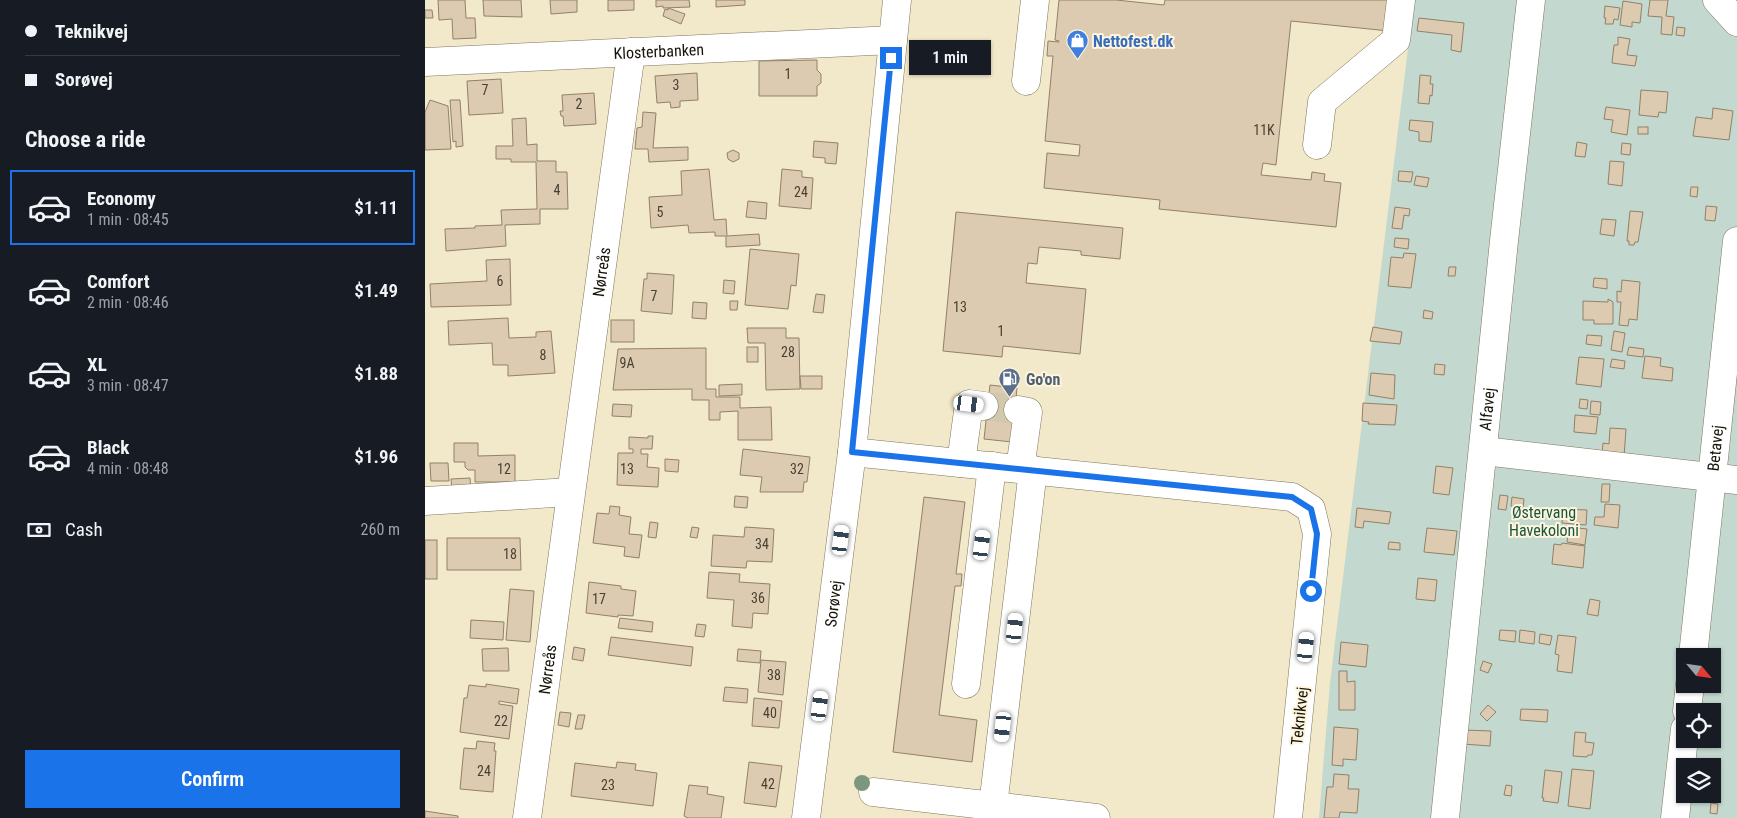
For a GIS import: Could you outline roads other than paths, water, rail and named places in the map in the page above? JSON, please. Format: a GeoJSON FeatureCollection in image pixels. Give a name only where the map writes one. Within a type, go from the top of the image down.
{"type":"FeatureCollection","features":[{"type":"Feature","properties":{"kind":"street","name":"Sorøvej"},"geometry":{"type":"LineString","coordinates":[[806,818],[852,452],[897,0]]}},
{"type":"Feature","properties":{"kind":"street"},"geometry":{"type":"LineString","coordinates":[[1026,81],[1035,0]]}},
{"type":"Feature","properties":{"kind":"street"},"geometry":{"type":"LineString","coordinates":[[1317,145],[1322,102],[1396,40],[1401,0]]}},
{"type":"Feature","properties":{"kind":"street","name":"Alfavej"},"geometry":{"type":"LineString","coordinates":[[1445,818],[1505,232],[1531,0]]}},
{"type":"Feature","properties":{"kind":"street"},"geometry":{"type":"LineString","coordinates":[[1717,0],[1737,22]]}},
{"type":"Feature","properties":{"kind":"street","name":"Klosterbanken"},"geometry":{"type":"LineString","coordinates":[[425,62],[893,40]]}},
{"type":"Feature","properties":{"kind":"street","name":"Nørreås"},"geometry":{"type":"LineString","coordinates":[[527,818],[631,52]]}},
{"type":"Feature","properties":{"kind":"street","name":"Betavej"},"geometry":{"type":"LineString","coordinates":[[1694,648],[1724,478],[1737,241]]}},
{"type":"Feature","properties":{"kind":"street"},"geometry":{"type":"LineString","coordinates":[[961,463],[969,404],[984,406]]}},
{"type":"Feature","properties":{"kind":"street"},"geometry":{"type":"LineString","coordinates":[[993,806],[1027,470],[1028,412],[1018,410]]}},
{"type":"Feature","properties":{"kind":"street"},"geometry":{"type":"LineString","coordinates":[[1484,451],[1724,478]]}},
{"type":"Feature","properties":{"kind":"street","name":"Teknikvej"},"geometry":{"type":"LineString","coordinates":[[852,452],[1292,497],[1311,509],[1317,534],[1288,818]]}},
{"type":"Feature","properties":{"kind":"street"},"geometry":{"type":"LineString","coordinates":[[966,684],[992,466]]}},
{"type":"Feature","properties":{"kind":"street"},"geometry":{"type":"LineString","coordinates":[[425,501],[570,492]]}},
{"type":"Feature","properties":{"kind":"street"},"geometry":{"type":"LineString","coordinates":[[1675,818],[1683,748]]}},
{"type":"Feature","properties":{"kind":"street"},"geometry":{"type":"LineString","coordinates":[[873,792],[1096,818]]}},
{"type":"Feature","properties":{"kind":"tunnel"},"geometry":{"type":"LineString","coordinates":[[984,406],[1018,410]]}},
{"type":"Feature","properties":{"kind":"place","name":"Nettofest.dk"},"geometry":{"type":"Point","coordinates":[1077,60]}},
{"type":"Feature","properties":{"kind":"place","name":"Go'on"},"geometry":{"type":"Point","coordinates":[1010,398]}},
{"type":"Feature","properties":{"kind":"park label","name":"Østervang Havekoloni"},"geometry":{"type":"Point","coordinates":[1544,521]}}]}
